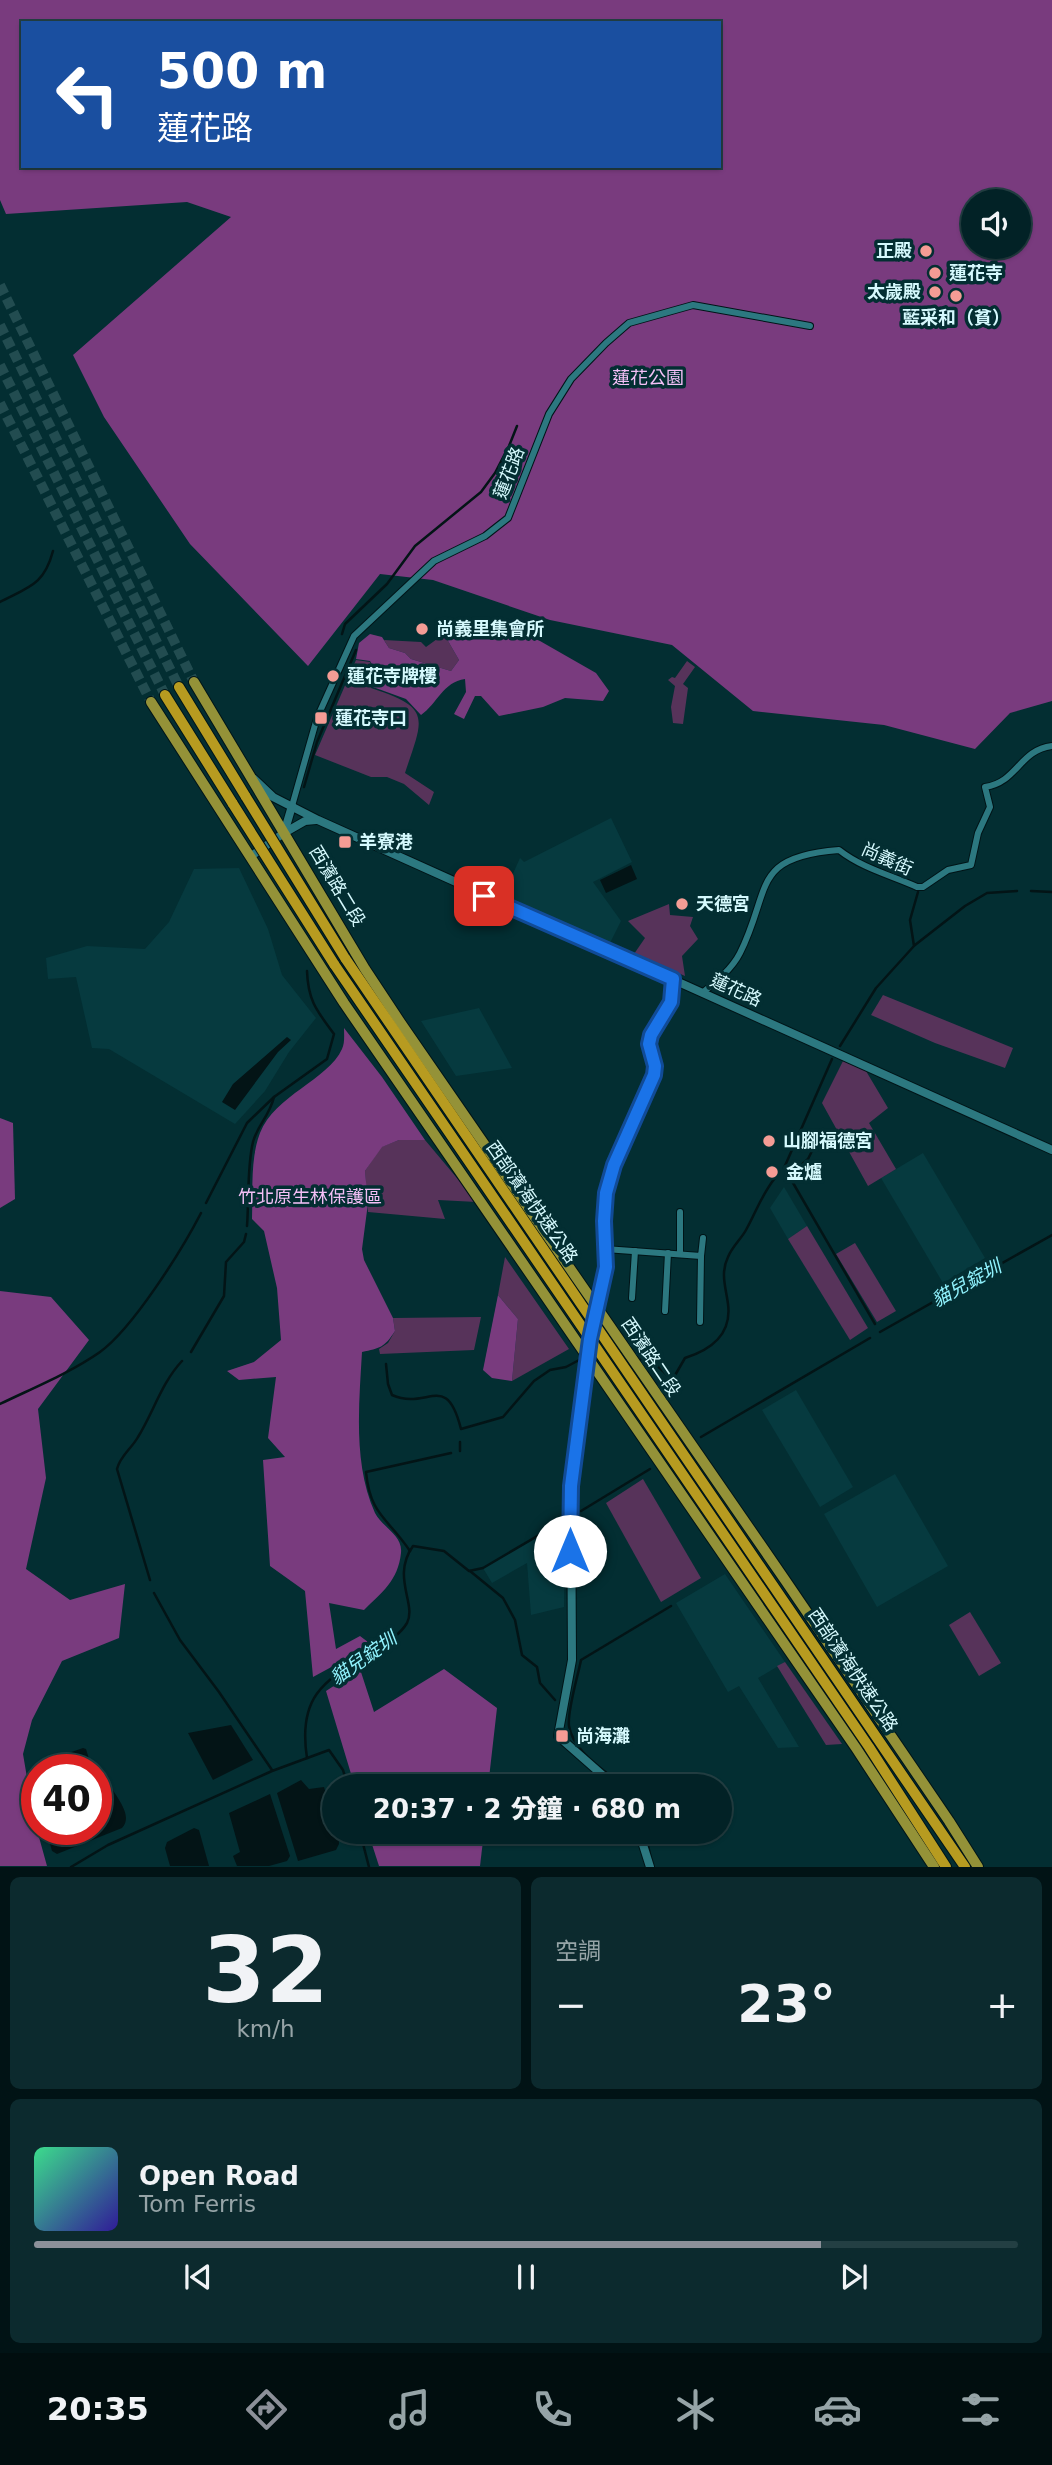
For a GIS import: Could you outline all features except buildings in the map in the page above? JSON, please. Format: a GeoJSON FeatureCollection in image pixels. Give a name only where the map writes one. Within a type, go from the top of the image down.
{"type":"FeatureCollection","features":[{"type":"Feature","properties":{"kind":"highway","name":"西部濱海快速公路"},"geometry":{"type":"LineString","coordinates":[[179,687],[345,958],[965,1867]]}},
{"type":"Feature","properties":{"kind":"highway","name":"西部濱海快速公路"},"geometry":{"type":"LineString","coordinates":[[165,695],[334,964],[865,1741],[946,1867]]}},
{"type":"Feature","properties":{"kind":"main road","name":"西濱路二段"},"geometry":{"type":"LineString","coordinates":[[194,682],[400,1021],[891,1735],[978,1867]]}},
{"type":"Feature","properties":{"kind":"main road"},"geometry":{"type":"LineString","coordinates":[[151,702],[344,1003],[856,1748],[934,1867]]}},
{"type":"Feature","properties":{"kind":"street","name":"蓮花路"},"geometry":{"type":"LineString","coordinates":[[284,833],[317,718],[354,636],[434,561],[485,536],[508,518],[549,414],[571,379],[606,343],[629,323],[693,305],[810,326]]}},
{"type":"Feature","properties":{"kind":"street","name":"尚義街"},"geometry":{"type":"LineString","coordinates":[[702,993],[740,953],[764,888],[774,869],[783,862],[817,852],[839,850],[853,860],[917,887],[923,887],[948,870],[971,864],[978,833],[990,807],[985,787],[997,785],[1004,780],[1031,752],[1052,746]]}},
{"type":"Feature","properties":{"kind":"street"},"geometry":{"type":"LineString","coordinates":[[247,772],[273,797],[292,806]]}},
{"type":"Feature","properties":{"kind":"street","name":"蓮花路"},"geometry":{"type":"LineString","coordinates":[[292,806],[555,928],[1052,1150]]}},
{"type":"Feature","properties":{"kind":"street"},"geometry":{"type":"LineString","coordinates":[[250,857],[305,821],[318,820]]}},
{"type":"Feature","properties":{"kind":"street"},"geometry":{"type":"LineString","coordinates":[[600,1774],[558,1736],[572,1660],[571,1486],[590,1339],[606,1267],[604,1221],[609,1180],[654,1075],[655,1066],[649,1044],[651,1035],[671,1002],[673,979]]}},
{"type":"Feature","properties":{"kind":"street"},"geometry":{"type":"LineString","coordinates":[[680,1212],[680,1254]]}},
{"type":"Feature","properties":{"kind":"street"},"geometry":{"type":"LineString","coordinates":[[700,1322],[703,1238]]}},
{"type":"Feature","properties":{"kind":"street"},"geometry":{"type":"LineString","coordinates":[[605,1249],[701,1256]]}},
{"type":"Feature","properties":{"kind":"street"},"geometry":{"type":"LineString","coordinates":[[632,1298],[635,1251]]}},
{"type":"Feature","properties":{"kind":"street"},"geometry":{"type":"LineString","coordinates":[[665,1311],[668,1253]]}},
{"type":"Feature","properties":{"kind":"street"},"geometry":{"type":"LineString","coordinates":[[643,1844],[650,1867]]}},
{"type":"Feature","properties":{"kind":"shaded area"},"geometry":{"type":"Polygon","coordinates":[[[444,634],[459,660],[451,671],[411,659],[405,653],[389,648],[384,640],[421,642],[426,647],[444,634]]]}},
{"type":"Feature","properties":{"kind":"shaded area"},"geometry":{"type":"Polygon","coordinates":[[[356,660],[370,662],[375,674],[371,688],[391,695],[414,709],[418,717],[418,727],[405,773],[434,792],[429,805],[404,784],[387,777],[371,777],[315,755],[356,660]]]}},
{"type":"Feature","properties":{"kind":"shaded area"},"geometry":{"type":"Polygon","coordinates":[[[687,661],[695,667],[683,684],[688,688],[683,724],[673,723],[671,707],[675,686],[668,680],[675,678],[687,661]]]}},
{"type":"Feature","properties":{"kind":"shaded area"},"geometry":{"type":"Polygon","coordinates":[[[611,818],[632,862],[593,882],[621,921],[610,943],[503,896],[520,858],[524,862],[611,818]]]}},
{"type":"Feature","properties":{"kind":"shaded area"},"geometry":{"type":"Polygon","coordinates":[[[631,865],[637,879],[606,893],[600,880],[631,865]]]}},
{"type":"Feature","properties":{"kind":"shaded area"},"geometry":{"type":"Polygon","coordinates":[[[239,868],[268,929],[282,975],[316,1018],[289,1052],[265,1091],[235,1124],[109,1049],[92,1048],[76,977],[48,979],[46,958],[87,946],[145,949],[169,922],[194,869],[239,868]]]}},
{"type":"Feature","properties":{"kind":"shaded area"},"geometry":{"type":"Polygon","coordinates":[[[669,904],[670,915],[693,917],[690,926],[698,939],[682,956],[685,976],[634,954],[645,938],[628,921],[669,904]]]}},
{"type":"Feature","properties":{"kind":"shaded area"},"geometry":{"type":"Polygon","coordinates":[[[883,995],[1013,1048],[1005,1068],[935,1043],[871,1015],[883,995]]]}},
{"type":"Feature","properties":{"kind":"shaded area"},"geometry":{"type":"Polygon","coordinates":[[[479,1008],[512,1068],[456,1076],[421,1021],[479,1008]]]}},
{"type":"Feature","properties":{"kind":"shaded area"},"geometry":{"type":"Polygon","coordinates":[[[287,1037],[291,1040],[278,1052],[235,1110],[222,1102],[233,1084],[287,1037]]]}},
{"type":"Feature","properties":{"kind":"shaded area"},"geometry":{"type":"Polygon","coordinates":[[[843,1061],[866,1071],[888,1108],[869,1123],[896,1169],[868,1186],[822,1103],[843,1061]]]}},
{"type":"Feature","properties":{"kind":"shaded area"},"geometry":{"type":"Polygon","coordinates":[[[399,1140],[425,1140],[477,1202],[438,1200],[445,1219],[368,1212],[365,1171],[381,1147],[399,1140]]]}},
{"type":"Feature","properties":{"kind":"shaded area"},"geometry":{"type":"Polygon","coordinates":[[[923,1153],[985,1258],[943,1283],[881,1178],[923,1153]]]}},
{"type":"Feature","properties":{"kind":"shaded area"},"geometry":{"type":"Polygon","coordinates":[[[784,1187],[807,1226],[788,1239],[770,1208],[784,1187]]]}},
{"type":"Feature","properties":{"kind":"shaded area"},"geometry":{"type":"Polygon","coordinates":[[[807,1226],[868,1328],[850,1340],[788,1239],[807,1226]]]}},
{"type":"Feature","properties":{"kind":"shaded area"},"geometry":{"type":"Polygon","coordinates":[[[855,1243],[896,1311],[877,1322],[836,1254],[855,1243]]]}},
{"type":"Feature","properties":{"kind":"shaded area"},"geometry":{"type":"Polygon","coordinates":[[[505,1257],[569,1349],[512,1381],[518,1319],[498,1295],[505,1257]]]}},
{"type":"Feature","properties":{"kind":"shaded area"},"geometry":{"type":"Polygon","coordinates":[[[481,1317],[474,1350],[380,1354],[379,1349],[388,1343],[395,1331],[393,1318],[481,1317]]]}},
{"type":"Feature","properties":{"kind":"shaded area"},"geometry":{"type":"Polygon","coordinates":[[[796,1390],[853,1487],[820,1507],[762,1410],[796,1390]]]}},
{"type":"Feature","properties":{"kind":"shaded area"},"geometry":{"type":"Polygon","coordinates":[[[895,1474],[948,1566],[877,1607],[824,1514],[895,1474]]]}},
{"type":"Feature","properties":{"kind":"shaded area"},"geometry":{"type":"Polygon","coordinates":[[[643,1479],[701,1578],[661,1602],[606,1503],[643,1479]]]}},
{"type":"Feature","properties":{"kind":"shaded area"},"geometry":{"type":"Polygon","coordinates":[[[565,1522],[564,1607],[531,1615],[527,1563],[492,1583],[483,1568],[565,1522]]]}},
{"type":"Feature","properties":{"kind":"shaded area"},"geometry":{"type":"Polygon","coordinates":[[[725,1574],[785,1662],[758,1678],[799,1747],[778,1748],[739,1686],[728,1692],[676,1603],[725,1574]]]}},
{"type":"Feature","properties":{"kind":"shaded area"},"geometry":{"type":"Polygon","coordinates":[[[970,1612],[1001,1663],[979,1676],[949,1625],[970,1612]]]}},
{"type":"Feature","properties":{"kind":"shaded area"},"geometry":{"type":"Polygon","coordinates":[[[785,1662],[842,1744],[826,1745],[777,1666],[785,1662]]]}},
{"type":"Feature","properties":{"kind":"shaded area"},"geometry":{"type":"Polygon","coordinates":[[[231,1725],[253,1760],[213,1780],[188,1733],[231,1725]]]}},
{"type":"Feature","properties":{"kind":"shaded area"},"geometry":{"type":"Polygon","coordinates":[[[83,1748],[88,1754],[66,1754],[83,1748]]]}},
{"type":"Feature","properties":{"kind":"shaded area"},"geometry":{"type":"Polygon","coordinates":[[[301,1780],[309,1789],[322,1787],[322,1844],[339,1844],[336,1850],[298,1861],[277,1793],[301,1780]]]}},
{"type":"Feature","properties":{"kind":"shaded area"},"geometry":{"type":"Polygon","coordinates":[[[112,1788],[125,1812],[122,1828],[112,1832],[112,1788]]]}},
{"type":"Feature","properties":{"kind":"shaded area"},"geometry":{"type":"Polygon","coordinates":[[[270,1794],[290,1856],[287,1861],[269,1866],[237,1866],[233,1856],[240,1852],[229,1813],[270,1794]]]}},
{"type":"Feature","properties":{"kind":"shaded area"},"geometry":{"type":"Polygon","coordinates":[[[194,1828],[199,1830],[209,1866],[170,1866],[165,1848],[167,1842],[194,1828]]]}},
{"type":"Feature","properties":{"kind":"shaded area"},"geometry":{"type":"Polygon","coordinates":[[[50,1845],[80,1845],[57,1854],[52,1851],[50,1845]]]}},
{"type":"Feature","properties":{"kind":"green space","name":"蓮花公園"},"geometry":{"type":"Polygon","coordinates":[[[0,0],[1052,0],[1052,701],[1010,713],[975,749],[884,725],[753,711],[672,645],[550,620],[433,580],[380,574],[308,666],[190,544],[104,417],[73,355],[231,217],[187,202],[6,214],[0,200],[0,0]]]}},
{"type":"Feature","properties":{"kind":"green space"},"geometry":{"type":"Polygon","coordinates":[[[448,619],[465,627],[495,631],[519,629],[596,673],[609,691],[603,701],[565,698],[543,707],[499,716],[481,696],[475,696],[464,719],[454,714],[466,692],[465,679],[451,684],[421,715],[406,699],[373,687],[377,673],[370,661],[356,659],[359,643],[370,634],[382,637],[389,648],[405,653],[411,659],[451,671],[459,660],[444,634],[448,619]]]}},
{"type":"Feature","properties":{"kind":"green space","name":"竹北原生林保護區"},"geometry":{"type":"Polygon","coordinates":[[[344,1028],[425,1140],[399,1140],[382,1147],[365,1171],[368,1203],[362,1249],[364,1260],[393,1318],[395,1331],[381,1346],[362,1352],[360,1455],[363,1475],[375,1513],[399,1541],[399,1563],[393,1579],[364,1610],[329,1603],[336,1649],[360,1636],[372,1645],[313,1677],[305,1591],[270,1566],[263,1460],[285,1457],[268,1438],[276,1377],[239,1380],[227,1371],[254,1362],[281,1340],[277,1288],[264,1231],[252,1219],[253,1165],[260,1133],[277,1108],[335,1060],[343,1047],[344,1028]]]}},
{"type":"Feature","properties":{"kind":"green space"},"geometry":{"type":"Polygon","coordinates":[[[0,1118],[13,1123],[15,1199],[0,1208],[0,1118]]]}},
{"type":"Feature","properties":{"kind":"green space"},"geometry":{"type":"Polygon","coordinates":[[[0,1291],[51,1297],[89,1340],[38,1409],[46,1478],[26,1569],[70,1600],[125,1584],[119,1638],[62,1661],[32,1720],[21,1754],[21,1845],[41,1845],[47,1866],[0,1866],[0,1291]]]}},
{"type":"Feature","properties":{"kind":"green space"},"geometry":{"type":"Polygon","coordinates":[[[498,1295],[518,1319],[512,1381],[492,1378],[483,1370],[498,1295]]]}},
{"type":"Feature","properties":{"kind":"green space"},"geometry":{"type":"Polygon","coordinates":[[[360,1669],[374,1712],[444,1669],[497,1708],[489,1774],[351,1774],[326,1691],[360,1669]]]}},
{"type":"Feature","properties":{"kind":"green space"},"geometry":{"type":"Polygon","coordinates":[[[372,1844],[483,1844],[480,1866],[379,1866],[372,1844]]]}},
{"type":"Feature","properties":{"kind":"waterway"},"geometry":{"type":"LineString","coordinates":[[342,634],[345,624],[387,584],[415,546],[481,492],[495,473],[517,426]]}},
{"type":"Feature","properties":{"kind":"waterway"},"geometry":{"type":"LineString","coordinates":[[0,602],[34,584],[45,571],[53,551]]}},
{"type":"Feature","properties":{"kind":"waterway"},"geometry":{"type":"LineString","coordinates":[[304,787],[317,742],[356,650]]}},
{"type":"Feature","properties":{"kind":"waterway"},"geometry":{"type":"LineString","coordinates":[[915,945],[965,906],[987,893],[1017,891]]}},
{"type":"Feature","properties":{"kind":"waterway"},"geometry":{"type":"LineString","coordinates":[[1031,891],[1052,892]]}},
{"type":"Feature","properties":{"kind":"waterway"},"geometry":{"type":"LineString","coordinates":[[840,1046],[876,988],[914,946],[910,920],[918,892]]}},
{"type":"Feature","properties":{"kind":"waterway"},"geometry":{"type":"LineString","coordinates":[[206,1203],[247,1123],[274,1097],[327,1059],[334,1034],[314,1005],[307,971]]}},
{"type":"Feature","properties":{"kind":"waterway"},"geometry":{"type":"LineString","coordinates":[[784,1168],[832,1059]]}},
{"type":"Feature","properties":{"kind":"waterway"},"geometry":{"type":"LineString","coordinates":[[247,1226],[251,1151],[274,1097]]}},
{"type":"Feature","properties":{"kind":"waterway"},"geometry":{"type":"LineString","coordinates":[[810,1136],[814,1147],[808,1159],[789,1176],[875,1324]]}},
{"type":"Feature","properties":{"kind":"waterway"},"geometry":{"type":"LineString","coordinates":[[641,1359],[653,1363],[669,1377],[674,1377],[685,1358],[718,1339],[727,1324],[728,1315],[724,1280],[726,1263],[775,1178]]}},
{"type":"Feature","properties":{"kind":"waterway"},"geometry":{"type":"LineString","coordinates":[[0,1404],[76,1367],[113,1341],[156,1287],[201,1213]]}},
{"type":"Feature","properties":{"kind":"waterway"},"geometry":{"type":"LineString","coordinates":[[191,1352],[224,1296],[226,1262],[244,1242],[246,1234]]}},
{"type":"Feature","properties":{"kind":"waterway","name":"貓兒錠圳"},"geometry":{"type":"LineString","coordinates":[[880,1332],[1052,1235]]}},
{"type":"Feature","properties":{"kind":"waterway","name":"貓兒錠圳"},"geometry":{"type":"LineString","coordinates":[[701,1437],[870,1338]]}},
{"type":"Feature","properties":{"kind":"waterway"},"geometry":{"type":"LineString","coordinates":[[386,1364],[392,1395],[405,1399],[442,1397],[449,1401],[455,1411],[461,1429],[503,1417],[534,1381],[550,1370],[566,1367],[581,1359]]}},
{"type":"Feature","properties":{"kind":"waterway"},"geometry":{"type":"LineString","coordinates":[[150,1580],[117,1469],[143,1428],[169,1378],[182,1361]]}},
{"type":"Feature","properties":{"kind":"waterway"},"geometry":{"type":"LineString","coordinates":[[460,1442],[460,1451]]}},
{"type":"Feature","properties":{"kind":"waterway"},"geometry":{"type":"LineString","coordinates":[[410,1551],[376,1507],[371,1498],[366,1472],[451,1453]]}},
{"type":"Feature","properties":{"kind":"waterway","name":"貓兒錠圳"},"geometry":{"type":"LineString","coordinates":[[581,1511],[650,1469]]}},
{"type":"Feature","properties":{"kind":"waterway","name":"貓兒錠圳"},"geometry":{"type":"LineString","coordinates":[[307,1758],[307,1718],[319,1691],[329,1680],[400,1632],[407,1623],[409,1607],[404,1568],[413,1546],[444,1551],[469,1571],[483,1568],[551,1528]]}},
{"type":"Feature","properties":{"kind":"waterway"},"geometry":{"type":"LineString","coordinates":[[470,1571],[503,1598],[515,1620],[522,1655],[537,1667],[540,1683],[555,1700]]}},
{"type":"Feature","properties":{"kind":"waterway"},"geometry":{"type":"LineString","coordinates":[[154,1593],[180,1640],[272,1770]]}},
{"type":"Feature","properties":{"kind":"waterway"},"geometry":{"type":"LineString","coordinates":[[608,1774],[583,1753],[569,1726],[581,1660],[671,1606]]}},
{"type":"Feature","properties":{"kind":"waterway"},"geometry":{"type":"LineString","coordinates":[[71,1867],[108,1845],[272,1771],[329,1750],[344,1774]]}},
{"type":"Feature","properties":{"kind":"waterway"},"geometry":{"type":"LineString","coordinates":[[363,1844],[369,1867]]}},
{"type":"Feature","properties":{"kind":"waterway"},"geometry":{"type":"LineString","coordinates":[[648,1844],[651,1859]]}},
{"type":"Feature","properties":{"kind":"tunnel"},"geometry":{"type":"LineString","coordinates":[[0,285],[194,682]]}},
{"type":"Feature","properties":{"kind":"tunnel"},"geometry":{"type":"LineString","coordinates":[[0,325],[179,687]]}},
{"type":"Feature","properties":{"kind":"tunnel"},"geometry":{"type":"LineString","coordinates":[[0,365],[165,695]]}},
{"type":"Feature","properties":{"kind":"tunnel"},"geometry":{"type":"LineString","coordinates":[[0,403],[151,702]]}},
{"type":"Feature","properties":{"kind":"place","name":"正殿"},"geometry":{"type":"Point","coordinates":[926,251]}},
{"type":"Feature","properties":{"kind":"place","name":"蓮花寺"},"geometry":{"type":"Point","coordinates":[935,273]}},
{"type":"Feature","properties":{"kind":"place","name":"太歲殿"},"geometry":{"type":"Point","coordinates":[935,292]}},
{"type":"Feature","properties":{"kind":"place","name":"藍采和（貧）"},"geometry":{"type":"Point","coordinates":[956,296]}},
{"type":"Feature","properties":{"kind":"place","name":"尚義里集會所"},"geometry":{"type":"Point","coordinates":[422,629]}},
{"type":"Feature","properties":{"kind":"place","name":"蓮花寺牌樓"},"geometry":{"type":"Point","coordinates":[333,676]}},
{"type":"Feature","properties":{"kind":"place","name":"蓮花寺口"},"geometry":{"type":"Point","coordinates":[321,718]}},
{"type":"Feature","properties":{"kind":"place","name":"羊寮港"},"geometry":{"type":"Point","coordinates":[345,842]}},
{"type":"Feature","properties":{"kind":"place","name":"天德宮"},"geometry":{"type":"Point","coordinates":[682,904]}},
{"type":"Feature","properties":{"kind":"place","name":"山腳福德宮"},"geometry":{"type":"Point","coordinates":[769,1141]}},
{"type":"Feature","properties":{"kind":"place","name":"金爐"},"geometry":{"type":"Point","coordinates":[772,1172]}},
{"type":"Feature","properties":{"kind":"place","name":"尚海灘"},"geometry":{"type":"Point","coordinates":[562,1736]}},
{"type":"Feature","properties":{"kind":"route"},"geometry":{"type":"LineString","coordinates":[[484,896],[673,979],[671,1002],[651,1035],[649,1044],[655,1066],[654,1075],[614,1165],[606,1193],[606,1267],[590,1339],[571,1486],[570,1551]]}}]}
